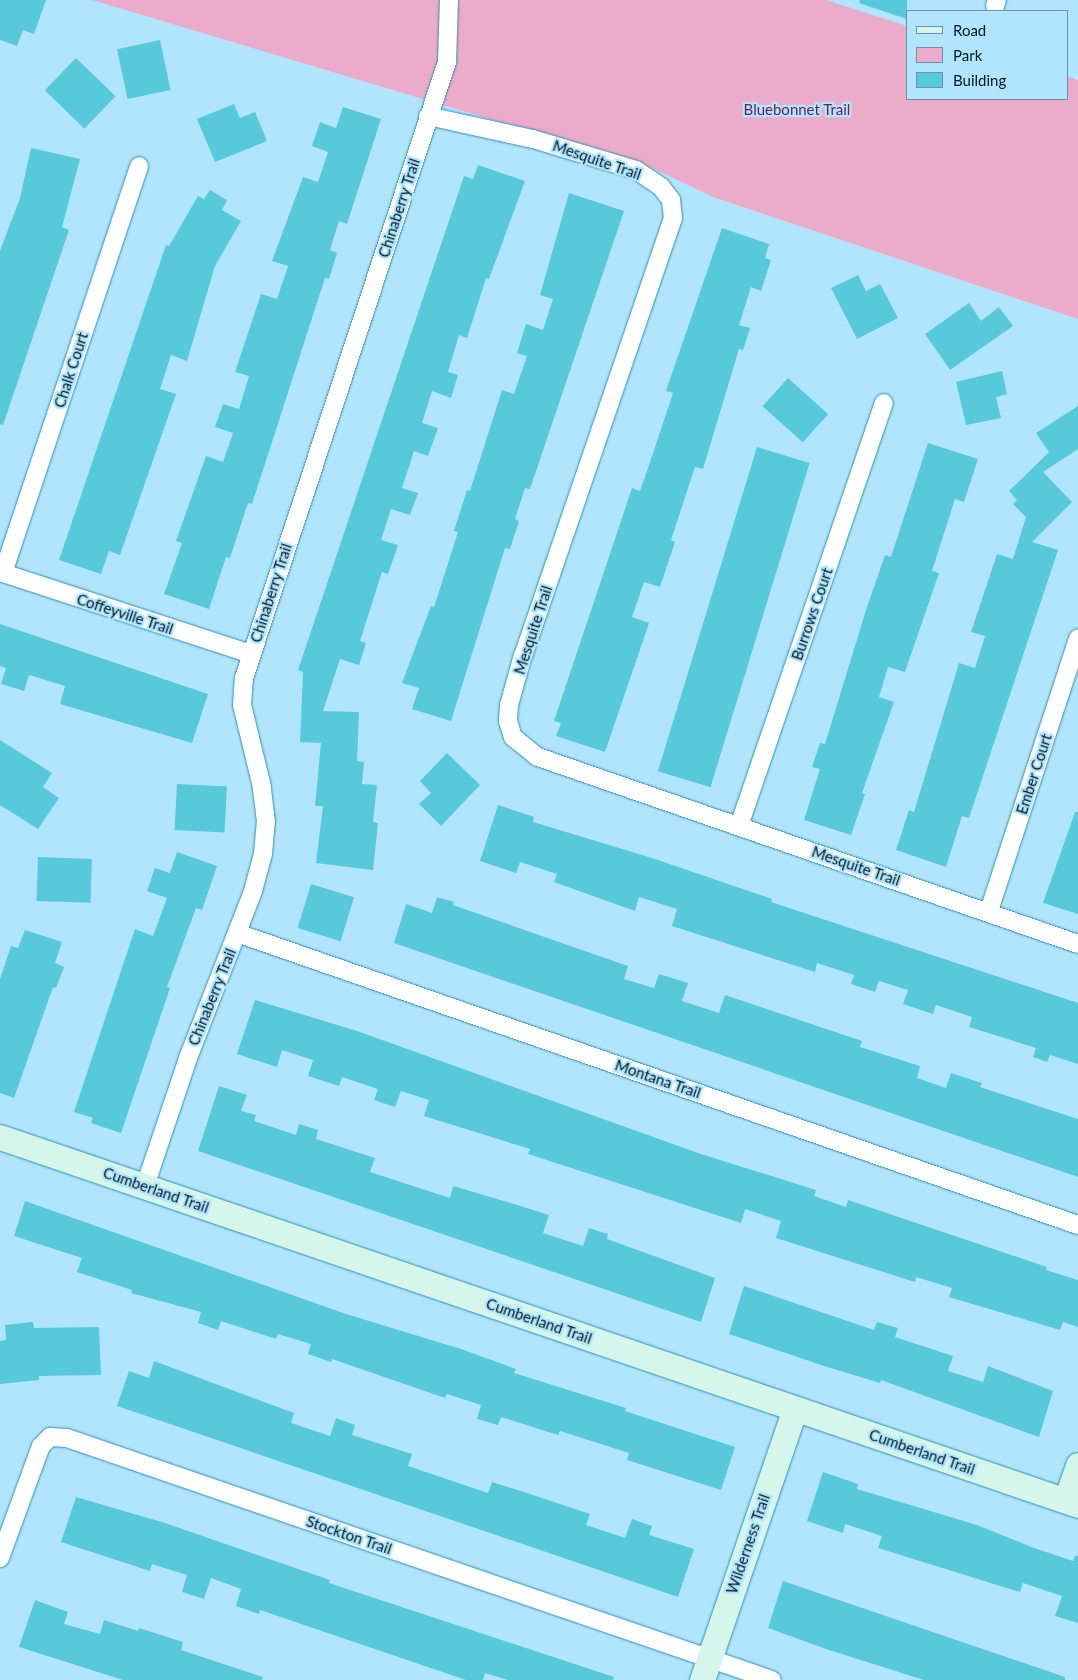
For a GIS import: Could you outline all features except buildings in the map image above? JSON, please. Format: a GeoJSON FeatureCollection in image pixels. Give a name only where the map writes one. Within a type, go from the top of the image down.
{"type":"FeatureCollection","features":[{"type":"Feature","properties":{"kind":"street","name":"Chinaberry Trail"},"geometry":{"type":"LineString","coordinates":[[145,1186],[188,1058],[237,934],[263,854],[266,822],[262,787],[242,705],[250,654],[447,62],[449,0]]}},
{"type":"Feature","properties":{"kind":"street","name":"Mesquite Trail"},"geometry":{"type":"LineString","coordinates":[[428,116],[533,139],[636,170],[661,187],[670,200],[673,218],[627,360],[523,656],[509,705],[508,721],[513,737],[538,757],[989,911],[1078,944]]}},
{"type":"Feature","properties":{"kind":"street","name":"Chalk Court"},"geometry":{"type":"LineString","coordinates":[[2,572],[139,166]]}},
{"type":"Feature","properties":{"kind":"street","name":"Burrows Court"},"geometry":{"type":"LineString","coordinates":[[739,826],[884,402]]}},
{"type":"Feature","properties":{"kind":"street","name":"Coffeyville Trail"},"geometry":{"type":"LineString","coordinates":[[2,572],[250,654]]}},
{"type":"Feature","properties":{"kind":"street","name":"Ember Court"},"geometry":{"type":"LineString","coordinates":[[989,911],[1078,638]]}},
{"type":"Feature","properties":{"kind":"street","name":"Montana Trail"},"geometry":{"type":"LineString","coordinates":[[237,934],[1078,1225]]}},
{"type":"Feature","properties":{"kind":"street","name":"Cumberland Trail"},"geometry":{"type":"LineString","coordinates":[[0,1137],[1072,1503]]}},
{"type":"Feature","properties":{"kind":"street","name":"Wilderness Trail"},"geometry":{"type":"LineString","coordinates":[[706,1669],[795,1408]]}},
{"type":"Feature","properties":{"kind":"street","name":"Stockton Trail"},"geometry":{"type":"LineString","coordinates":[[0,1558],[42,1446],[50,1437],[67,1438],[706,1669],[772,1680]]}},
{"type":"Feature","properties":{"kind":"street"},"geometry":{"type":"LineString","coordinates":[[1072,1503],[1078,1465]]}},
{"type":"Feature","properties":{"kind":"green space","name":"Bluebonnet Trail"},"geometry":{"type":"Polygon","coordinates":[[[92,0],[826,0],[906,26],[906,100],[1068,100],[1068,76],[1078,80],[1078,319],[713,197],[650,167],[92,0]]]}}]}
